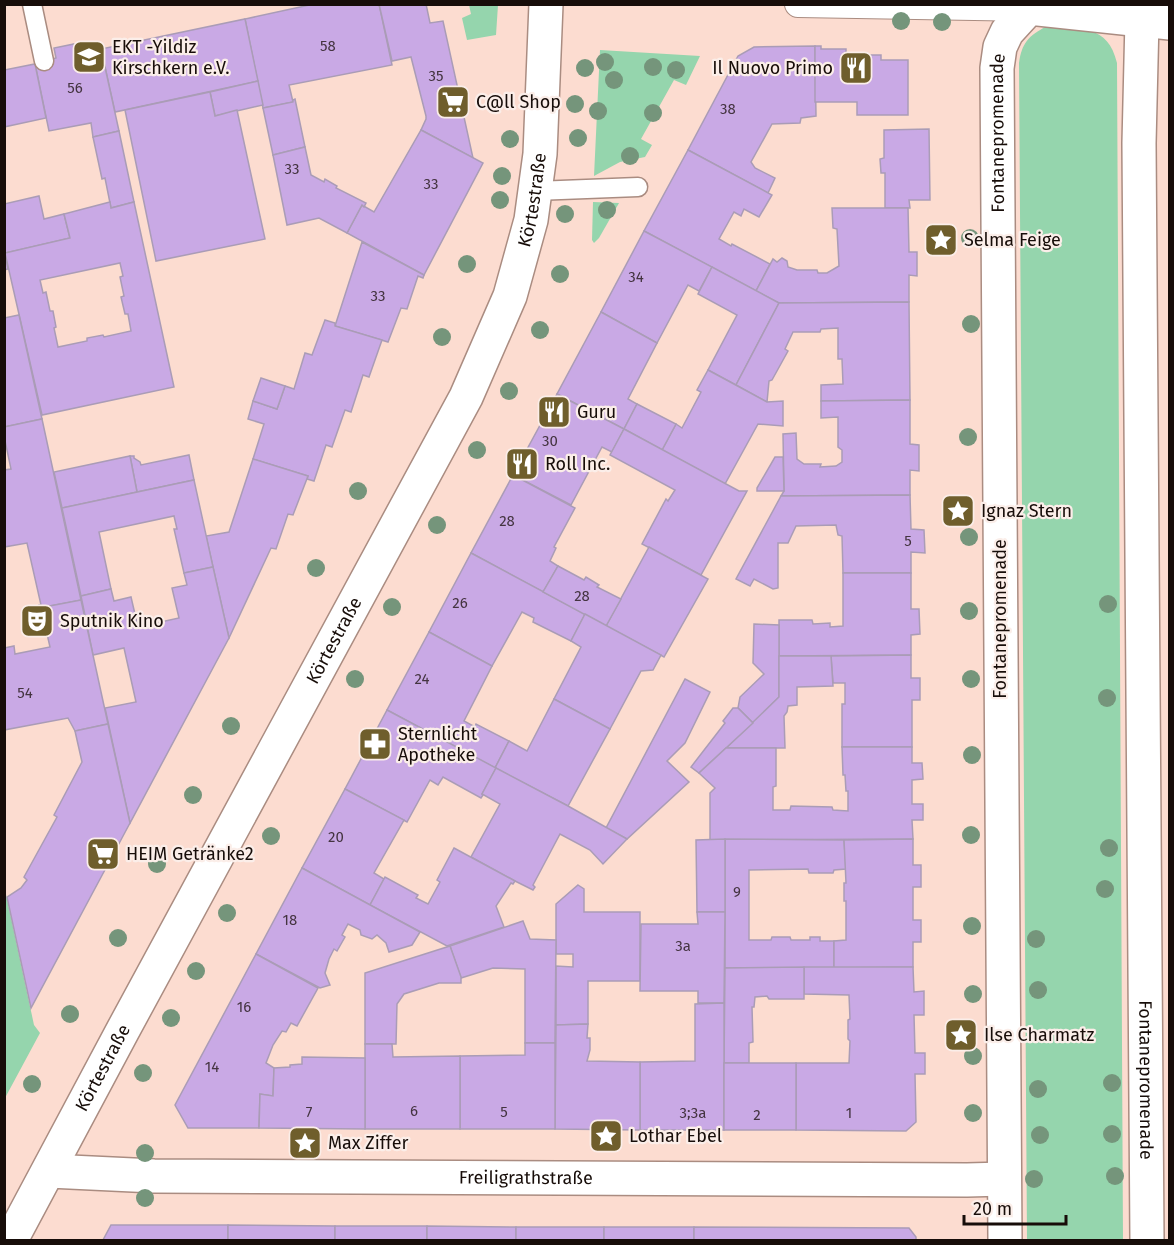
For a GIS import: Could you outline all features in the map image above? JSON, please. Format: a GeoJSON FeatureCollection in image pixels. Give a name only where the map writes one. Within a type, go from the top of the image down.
{"type":"FeatureCollection","features":[{"type":"Feature","properties":{"kind":"street","name":"Körtestraße"},"geometry":{"type":"LineString","coordinates":[[11,1240],[466,397],[510,296],[531,220],[540,154],[546,4]]}},
{"type":"Feature","properties":{"kind":"street"},"geometry":{"type":"LineString","coordinates":[[798,4],[1029,8],[1156,22]]}},
{"type":"Feature","properties":{"kind":"street","name":"Fontanepromenade"},"geometry":{"type":"LineString","coordinates":[[1005,1240],[997,68],[1000,48],[1007,32],[1029,8]]}},
{"type":"Feature","properties":{"kind":"street","name":"Fontanepromenade"},"geometry":{"type":"LineString","coordinates":[[1147,1240],[1139,143],[1156,22]]}},
{"type":"Feature","properties":{"kind":"street","name":"Freiligrathstraße"},"geometry":{"type":"LineString","coordinates":[[49,1171],[154,1176],[1004,1179]]}},
{"type":"Feature","properties":{"kind":"lane"},"geometry":{"type":"LineString","coordinates":[[32,4],[44,62]]}},
{"type":"Feature","properties":{"kind":"lane"},"geometry":{"type":"LineString","coordinates":[[535,192],[638,187]]}},
{"type":"Feature","properties":{"kind":"green space"},"geometry":{"type":"Polygon","coordinates":[[[469,5],[498,5],[496,35],[467,40],[462,18],[471,14],[469,5]]]}},
{"type":"Feature","properties":{"kind":"green space"},"geometry":{"type":"Polygon","coordinates":[[[1047,26],[1081,29],[1100,35],[1113,50],[1117,63],[1123,1240],[1027,1240],[1019,63],[1027,41],[1047,26]]]}},
{"type":"Feature","properties":{"kind":"green space"},"geometry":{"type":"Polygon","coordinates":[[[600,50],[700,56],[686,85],[674,80],[641,139],[652,145],[645,157],[620,162],[594,176],[600,50]]]}},
{"type":"Feature","properties":{"kind":"green space"},"geometry":{"type":"Polygon","coordinates":[[[593,202],[619,203],[594,243],[592,240],[593,202]]]}},
{"type":"Feature","properties":{"kind":"green space"},"geometry":{"type":"Polygon","coordinates":[[[4,885],[34,1025],[40,1033],[5,1098],[4,885]]]}},
{"type":"Feature","properties":{"kind":"building"},"geometry":{"type":"Polygon","coordinates":[[[314,4],[379,4],[392,65],[289,85],[293,102],[263,108],[245,19],[314,4]]]}},
{"type":"Feature","properties":{"kind":"building"},"geometry":{"type":"Polygon","coordinates":[[[379,4],[426,4],[430,23],[443,21],[473,158],[421,130],[426,116],[411,57],[392,61],[379,4]]]}},
{"type":"Feature","properties":{"kind":"building"},"geometry":{"type":"Polygon","coordinates":[[[245,19],[258,81],[115,112],[101,49],[245,19]]]}},
{"type":"Feature","properties":{"kind":"building"},"geometry":{"type":"Polygon","coordinates":[[[74,44],[76,54],[101,49],[119,131],[93,137],[91,123],[49,131],[35,64],[56,58],[54,48],[74,44]]]}},
{"type":"Feature","properties":{"kind":"building"},"geometry":{"type":"Polygon","coordinates":[[[815,46],[816,116],[801,118],[800,123],[772,124],[751,162],[755,168],[775,178],[768,193],[688,150],[738,56],[754,47],[815,46]]]}},
{"type":"Feature","properties":{"kind":"building"},"geometry":{"type":"Polygon","coordinates":[[[815,46],[821,46],[821,49],[846,49],[846,55],[881,55],[881,60],[908,60],[908,115],[857,115],[857,102],[815,102],[815,46]]]}},
{"type":"Feature","properties":{"kind":"building"},"geometry":{"type":"Polygon","coordinates":[[[35,64],[46,118],[4,127],[4,70],[35,64]]]}},
{"type":"Feature","properties":{"kind":"building"},"geometry":{"type":"Polygon","coordinates":[[[258,81],[263,105],[215,116],[210,92],[258,81]]]}},
{"type":"Feature","properties":{"kind":"building"},"geometry":{"type":"Polygon","coordinates":[[[210,92],[215,116],[237,110],[265,239],[156,261],[125,110],[210,92]]]}},
{"type":"Feature","properties":{"kind":"building"},"geometry":{"type":"Polygon","coordinates":[[[295,99],[305,147],[273,155],[263,108],[293,102],[295,99]]]}},
{"type":"Feature","properties":{"kind":"building"},"geometry":{"type":"Polygon","coordinates":[[[929,129],[930,200],[909,200],[910,208],[885,208],[885,173],[881,173],[880,159],[884,158],[884,130],[929,129]]]}},
{"type":"Feature","properties":{"kind":"building"},"geometry":{"type":"Polygon","coordinates":[[[421,130],[483,163],[424,275],[347,233],[362,205],[374,212],[421,130]]]}},
{"type":"Feature","properties":{"kind":"building"},"geometry":{"type":"Polygon","coordinates":[[[119,131],[134,202],[111,208],[93,137],[119,131]]]}},
{"type":"Feature","properties":{"kind":"building"},"geometry":{"type":"Polygon","coordinates":[[[305,147],[311,175],[324,182],[325,179],[337,186],[336,188],[366,203],[364,207],[362,205],[347,233],[319,218],[287,225],[273,155],[305,147]]]}},
{"type":"Feature","properties":{"kind":"building"},"geometry":{"type":"Polygon","coordinates":[[[688,150],[772,195],[759,217],[744,209],[741,216],[734,212],[719,239],[770,264],[756,291],[644,231],[688,150]]]}},
{"type":"Feature","properties":{"kind":"building"},"geometry":{"type":"Polygon","coordinates":[[[39,196],[44,219],[64,214],[70,238],[5,253],[8,269],[4,270],[4,204],[39,196]]]}},
{"type":"Feature","properties":{"kind":"building"},"geometry":{"type":"Polygon","coordinates":[[[110,202],[111,208],[134,202],[174,387],[42,415],[5,253],[70,238],[64,214],[110,202]],[[120,263],[40,280],[43,293],[46,292],[50,311],[53,311],[58,347],[87,341],[87,338],[131,331],[128,314],[125,314],[121,297],[124,296],[120,277],[123,276],[120,263]]]}},
{"type":"Feature","properties":{"kind":"building"},"geometry":{"type":"Polygon","coordinates":[[[832,208],[908,208],[909,252],[917,252],[917,276],[909,275],[909,302],[779,303],[756,291],[773,259],[777,262],[782,258],[787,261],[788,267],[797,270],[817,270],[818,273],[827,273],[839,266],[837,229],[833,228],[832,208]]]}},
{"type":"Feature","properties":{"kind":"building"},"geometry":{"type":"Polygon","coordinates":[[[644,231],[712,267],[699,291],[688,285],[657,343],[601,312],[644,231]]]}},
{"type":"Feature","properties":{"kind":"building"},"geometry":{"type":"Polygon","coordinates":[[[362,242],[424,275],[423,278],[418,276],[407,309],[401,308],[388,342],[335,326],[362,242]]]}},
{"type":"Feature","properties":{"kind":"building"},"geometry":{"type":"Polygon","coordinates":[[[712,267],[779,303],[736,385],[708,370],[737,315],[698,294],[712,267]]]}},
{"type":"Feature","properties":{"kind":"building"},"geometry":{"type":"Polygon","coordinates":[[[909,302],[910,400],[821,401],[821,385],[843,384],[842,359],[838,359],[838,328],[821,329],[820,332],[793,332],[785,349],[788,351],[772,380],[769,381],[767,402],[736,385],[779,303],[909,302]]]}},
{"type":"Feature","properties":{"kind":"building"},"geometry":{"type":"Polygon","coordinates":[[[601,312],[657,343],[628,399],[637,404],[624,429],[557,394],[601,312]]]}},
{"type":"Feature","properties":{"kind":"building"},"geometry":{"type":"Polygon","coordinates":[[[19,315],[42,419],[4,427],[4,318],[19,315]]]}},
{"type":"Feature","properties":{"kind":"building"},"geometry":{"type":"Polygon","coordinates":[[[325,320],[335,323],[335,326],[382,340],[369,377],[363,375],[351,412],[345,410],[332,447],[326,445],[314,481],[307,479],[308,476],[253,459],[264,424],[248,419],[253,401],[277,409],[285,386],[294,389],[305,353],[312,355],[325,320]]]}},
{"type":"Feature","properties":{"kind":"building"},"geometry":{"type":"Polygon","coordinates":[[[708,370],[767,402],[783,401],[783,426],[758,424],[725,484],[662,450],[676,424],[682,428],[701,392],[697,390],[708,370]]]}},
{"type":"Feature","properties":{"kind":"building"},"geometry":{"type":"Polygon","coordinates":[[[261,378],[285,386],[277,409],[253,401],[261,378]]]}},
{"type":"Feature","properties":{"kind":"building"},"geometry":{"type":"Polygon","coordinates":[[[557,394],[624,429],[612,452],[602,447],[571,505],[513,475],[557,394]]]}},
{"type":"Feature","properties":{"kind":"building"},"geometry":{"type":"Polygon","coordinates":[[[910,400],[910,444],[919,445],[919,471],[910,470],[910,495],[781,496],[784,491],[783,434],[796,433],[797,459],[804,464],[821,464],[820,467],[836,466],[842,462],[842,450],[838,447],[838,417],[821,418],[821,401],[910,400]]]}},
{"type":"Feature","properties":{"kind":"building"},"geometry":{"type":"Polygon","coordinates":[[[637,404],[676,424],[662,450],[624,429],[637,404]]]}},
{"type":"Feature","properties":{"kind":"building"},"geometry":{"type":"Polygon","coordinates":[[[42,419],[81,600],[39,608],[41,605],[27,543],[4,547],[4,470],[11,469],[4,427],[42,419]]]}},
{"type":"Feature","properties":{"kind":"building"},"geometry":{"type":"Polygon","coordinates":[[[624,429],[739,491],[747,491],[701,575],[642,544],[666,499],[668,501],[675,490],[610,455],[624,429]]]}},
{"type":"Feature","properties":{"kind":"building"},"geometry":{"type":"Polygon","coordinates":[[[189,455],[194,480],[137,492],[130,456],[134,456],[141,465],[189,455]]]}},
{"type":"Feature","properties":{"kind":"building"},"geometry":{"type":"Polygon","coordinates":[[[130,456],[137,492],[62,508],[54,472],[130,456]]]}},
{"type":"Feature","properties":{"kind":"building"},"geometry":{"type":"Polygon","coordinates":[[[775,457],[783,457],[784,491],[757,491],[757,488],[775,457]]]}},
{"type":"Feature","properties":{"kind":"building"},"geometry":{"type":"Polygon","coordinates":[[[253,459],[308,476],[293,515],[288,514],[276,549],[271,548],[229,638],[206,536],[229,532],[253,459]]]}},
{"type":"Feature","properties":{"kind":"building"},"geometry":{"type":"Polygon","coordinates":[[[513,475],[575,508],[554,547],[556,548],[550,561],[558,566],[543,592],[471,553],[513,475]]]}},
{"type":"Feature","properties":{"kind":"building"},"geometry":{"type":"Polygon","coordinates":[[[194,480],[213,567],[184,573],[174,529],[177,529],[174,516],[99,532],[111,589],[81,596],[62,508],[194,480]]]}},
{"type":"Feature","properties":{"kind":"building"},"geometry":{"type":"Polygon","coordinates":[[[910,495],[911,529],[924,530],[925,553],[911,552],[911,573],[843,573],[842,536],[838,535],[836,525],[796,526],[788,543],[778,543],[778,588],[773,589],[754,579],[750,586],[736,579],[781,496],[910,495]]]}},
{"type":"Feature","properties":{"kind":"building"},"geometry":{"type":"Polygon","coordinates":[[[649,547],[708,579],[664,657],[606,626],[649,547]]]}},
{"type":"Feature","properties":{"kind":"building"},"geometry":{"type":"Polygon","coordinates":[[[471,553],[585,614],[571,641],[533,622],[534,618],[522,612],[492,666],[429,632],[471,553]]]}},
{"type":"Feature","properties":{"kind":"building"},"geometry":{"type":"Polygon","coordinates":[[[558,566],[584,580],[586,577],[599,585],[597,587],[621,599],[606,626],[543,592],[558,566]]]}},
{"type":"Feature","properties":{"kind":"building"},"geometry":{"type":"Polygon","coordinates":[[[213,567],[229,638],[130,823],[105,708],[136,702],[124,648],[93,655],[81,596],[111,589],[114,601],[131,597],[138,627],[179,618],[172,588],[187,585],[184,573],[213,567]]]}},
{"type":"Feature","properties":{"kind":"building"},"geometry":{"type":"Polygon","coordinates":[[[843,573],[911,573],[911,609],[919,609],[920,634],[911,635],[911,655],[779,656],[779,620],[812,620],[813,624],[830,623],[830,627],[843,626],[843,573]]]}},
{"type":"Feature","properties":{"kind":"building"},"geometry":{"type":"Polygon","coordinates":[[[81,600],[108,724],[75,731],[68,718],[4,730],[4,648],[14,646],[15,654],[50,647],[39,608],[81,600]]]}},
{"type":"Feature","properties":{"kind":"building"},"geometry":{"type":"Polygon","coordinates":[[[585,614],[661,655],[653,670],[641,671],[610,729],[554,699],[581,647],[571,641],[585,614]]]}},
{"type":"Feature","properties":{"kind":"building"},"geometry":{"type":"Polygon","coordinates":[[[754,624],[779,625],[779,697],[753,723],[738,708],[740,697],[764,674],[753,663],[754,624]]]}},
{"type":"Feature","properties":{"kind":"building"},"geometry":{"type":"Polygon","coordinates":[[[429,632],[492,666],[464,721],[475,727],[476,724],[509,741],[495,768],[387,710],[429,632]]]}},
{"type":"Feature","properties":{"kind":"building"},"geometry":{"type":"Polygon","coordinates":[[[911,655],[911,678],[920,678],[920,700],[912,700],[912,747],[842,747],[842,704],[845,704],[845,683],[833,683],[831,656],[911,655]]]}},
{"type":"Feature","properties":{"kind":"building"},"geometry":{"type":"Polygon","coordinates":[[[779,656],[831,656],[833,686],[797,687],[797,705],[788,706],[784,716],[785,748],[726,748],[779,697],[779,656]]]}},
{"type":"Feature","properties":{"kind":"building"},"geometry":{"type":"Polygon","coordinates":[[[685,679],[710,692],[685,743],[667,761],[689,782],[627,839],[606,828],[685,679]]]}},
{"type":"Feature","properties":{"kind":"building"},"geometry":{"type":"Polygon","coordinates":[[[554,699],[610,729],[568,806],[495,768],[509,741],[527,751],[554,699]]]}},
{"type":"Feature","properties":{"kind":"building"},"geometry":{"type":"Polygon","coordinates":[[[733,708],[738,708],[753,723],[699,773],[691,767],[725,723],[723,721],[733,708]]]}},
{"type":"Feature","properties":{"kind":"building"},"geometry":{"type":"Polygon","coordinates":[[[387,710],[496,768],[481,798],[443,777],[438,785],[430,780],[407,822],[345,789],[387,710]]]}},
{"type":"Feature","properties":{"kind":"building"},"geometry":{"type":"Polygon","coordinates":[[[108,724],[130,823],[31,1008],[7,897],[21,888],[27,880],[24,877],[57,817],[54,815],[82,762],[75,731],[108,724]]]}},
{"type":"Feature","properties":{"kind":"building"},"geometry":{"type":"Polygon","coordinates":[[[842,747],[912,747],[912,763],[922,763],[923,779],[912,780],[912,804],[923,804],[923,820],[912,820],[913,839],[710,840],[710,793],[715,788],[699,773],[726,748],[776,748],[776,786],[773,787],[773,810],[790,810],[791,806],[832,807],[833,810],[848,811],[848,791],[846,791],[845,775],[843,775],[842,747]]]}},
{"type":"Feature","properties":{"kind":"building"},"geometry":{"type":"Polygon","coordinates":[[[496,768],[627,839],[603,864],[590,850],[560,834],[533,885],[535,887],[533,890],[515,881],[471,857],[500,804],[482,794],[496,768]]]}},
{"type":"Feature","properties":{"kind":"building"},"geometry":{"type":"Polygon","coordinates":[[[345,789],[404,820],[374,873],[384,879],[370,905],[302,868],[345,789]]]}},
{"type":"Feature","properties":{"kind":"building"},"geometry":{"type":"Polygon","coordinates":[[[725,839],[844,840],[846,869],[834,870],[833,873],[809,873],[808,869],[749,870],[749,940],[790,937],[791,940],[810,940],[810,937],[820,937],[820,941],[834,941],[834,968],[725,968],[725,839]]]}},
{"type":"Feature","properties":{"kind":"building"},"geometry":{"type":"Polygon","coordinates":[[[725,839],[725,912],[697,912],[696,840],[725,839]]]}},
{"type":"Feature","properties":{"kind":"building"},"geometry":{"type":"Polygon","coordinates":[[[913,839],[913,865],[921,865],[921,887],[913,887],[913,920],[921,920],[921,942],[913,942],[913,967],[834,968],[834,941],[846,940],[844,840],[913,839]]]}},
{"type":"Feature","properties":{"kind":"building"},"geometry":{"type":"Polygon","coordinates":[[[454,848],[515,881],[511,883],[496,906],[504,927],[447,946],[370,905],[385,877],[418,895],[416,898],[428,904],[440,882],[437,880],[454,848]]]}},
{"type":"Feature","properties":{"kind":"building"},"geometry":{"type":"Polygon","coordinates":[[[302,868],[420,932],[412,945],[389,952],[386,943],[377,935],[372,939],[361,935],[360,930],[348,924],[342,935],[345,937],[337,951],[334,949],[329,959],[325,973],[330,985],[320,988],[256,954],[302,868]]]}},
{"type":"Feature","properties":{"kind":"building"},"geometry":{"type":"Polygon","coordinates":[[[578,885],[584,889],[584,912],[640,912],[640,981],[588,981],[588,1024],[556,1025],[556,966],[573,967],[573,954],[556,954],[556,904],[578,885]]]}},
{"type":"Feature","properties":{"kind":"building"},"geometry":{"type":"Polygon","coordinates":[[[697,912],[725,912],[724,1003],[698,1003],[698,991],[640,991],[641,924],[698,924],[697,912]]]}},
{"type":"Feature","properties":{"kind":"building"},"geometry":{"type":"Polygon","coordinates":[[[523,921],[530,939],[556,940],[555,1043],[525,1043],[525,969],[493,968],[461,978],[450,946],[523,921]]]}},
{"type":"Feature","properties":{"kind":"building"},"geometry":{"type":"Polygon","coordinates":[[[450,946],[461,983],[439,983],[404,994],[397,1004],[396,1044],[365,1044],[365,973],[450,946]]]}},
{"type":"Feature","properties":{"kind":"building"},"geometry":{"type":"Polygon","coordinates":[[[256,954],[318,988],[297,1026],[291,1023],[286,1032],[282,1031],[273,1045],[266,1063],[274,1068],[273,1096],[260,1094],[259,1128],[188,1128],[175,1105],[256,954]]]}},
{"type":"Feature","properties":{"kind":"building"},"geometry":{"type":"Polygon","coordinates":[[[804,967],[913,967],[914,992],[924,991],[924,1015],[914,1015],[915,1053],[925,1053],[925,1074],[915,1074],[916,1122],[906,1131],[796,1130],[796,1063],[849,1063],[849,995],[804,994],[804,967]]]}},
{"type":"Feature","properties":{"kind":"building"},"geometry":{"type":"Polygon","coordinates":[[[804,967],[804,999],[755,997],[754,1007],[752,1007],[753,1042],[749,1043],[749,1063],[724,1063],[725,968],[804,967]]]}},
{"type":"Feature","properties":{"kind":"building"},"geometry":{"type":"Polygon","coordinates":[[[724,1003],[724,1130],[640,1130],[640,1062],[695,1061],[695,1004],[724,1003]]]}},
{"type":"Feature","properties":{"kind":"building"},"geometry":{"type":"Polygon","coordinates":[[[588,1024],[587,1038],[590,1038],[590,1050],[587,1061],[640,1062],[640,1130],[555,1129],[556,1025],[588,1024]]]}},
{"type":"Feature","properties":{"kind":"building"},"geometry":{"type":"Polygon","coordinates":[[[525,1043],[555,1043],[555,1129],[460,1129],[460,1056],[525,1055],[525,1043]]]}},
{"type":"Feature","properties":{"kind":"building"},"geometry":{"type":"Polygon","coordinates":[[[365,1044],[392,1044],[393,1057],[460,1056],[460,1129],[365,1129],[365,1044]]]}},
{"type":"Feature","properties":{"kind":"building"},"geometry":{"type":"Polygon","coordinates":[[[302,1057],[365,1058],[365,1129],[259,1128],[260,1094],[273,1096],[274,1068],[302,1064],[302,1057]]]}},
{"type":"Feature","properties":{"kind":"building"},"geometry":{"type":"Polygon","coordinates":[[[724,1063],[796,1063],[796,1130],[724,1130],[724,1063]]]}},
{"type":"Feature","properties":{"kind":"building"},"geometry":{"type":"Polygon","coordinates":[[[111,1225],[228,1225],[228,1240],[103,1240],[111,1225]]]}},
{"type":"Feature","properties":{"kind":"building"},"geometry":{"type":"Polygon","coordinates":[[[228,1225],[335,1226],[335,1240],[228,1240],[228,1225]]]}},
{"type":"Feature","properties":{"kind":"building"},"geometry":{"type":"Polygon","coordinates":[[[335,1226],[427,1226],[427,1240],[335,1240],[335,1226]]]}},
{"type":"Feature","properties":{"kind":"building"},"geometry":{"type":"Polygon","coordinates":[[[427,1226],[516,1227],[516,1240],[427,1240],[427,1226]]]}},
{"type":"Feature","properties":{"kind":"building"},"geometry":{"type":"Polygon","coordinates":[[[516,1227],[604,1227],[604,1240],[516,1240],[516,1227]]]}},
{"type":"Feature","properties":{"kind":"building"},"geometry":{"type":"Polygon","coordinates":[[[604,1227],[694,1227],[694,1240],[604,1240],[604,1227]]]}},
{"type":"Feature","properties":{"kind":"building"},"geometry":{"type":"Polygon","coordinates":[[[694,1227],[909,1228],[916,1240],[694,1240],[694,1227]]]}},
{"type":"Feature","properties":{"kind":"place","name":"EKT -Yildiz Kirschkern e.V."},"geometry":{"type":"Point","coordinates":[89,57]}},
{"type":"Feature","properties":{"kind":"place","name":"Il Nuovo Primo"},"geometry":{"type":"Point","coordinates":[856,68]}},
{"type":"Feature","properties":{"kind":"place","name":"C@ll Shop"},"geometry":{"type":"Point","coordinates":[453,102]}},
{"type":"Feature","properties":{"kind":"place","name":"Selma Feige"},"geometry":{"type":"Point","coordinates":[941,240]}},
{"type":"Feature","properties":{"kind":"place","name":"Guru"},"geometry":{"type":"Point","coordinates":[554,412]}},
{"type":"Feature","properties":{"kind":"place","name":"Roll Inc."},"geometry":{"type":"Point","coordinates":[522,464]}},
{"type":"Feature","properties":{"kind":"place","name":"Ignaz Stern"},"geometry":{"type":"Point","coordinates":[958,511]}},
{"type":"Feature","properties":{"kind":"place","name":"Sputnik Kino"},"geometry":{"type":"Point","coordinates":[37,621]}},
{"type":"Feature","properties":{"kind":"place","name":"Sternlicht Apotheke"},"geometry":{"type":"Point","coordinates":[375,744]}},
{"type":"Feature","properties":{"kind":"place","name":"HEIM Getränke2"},"geometry":{"type":"Point","coordinates":[103,854]}},
{"type":"Feature","properties":{"kind":"place","name":"Ilse Charmatz"},"geometry":{"type":"Point","coordinates":[961,1035]}},
{"type":"Feature","properties":{"kind":"place","name":"Lothar Ebel"},"geometry":{"type":"Point","coordinates":[606,1136]}},
{"type":"Feature","properties":{"kind":"place","name":"Max Ziffer"},"geometry":{"type":"Point","coordinates":[305,1143]}}]}
